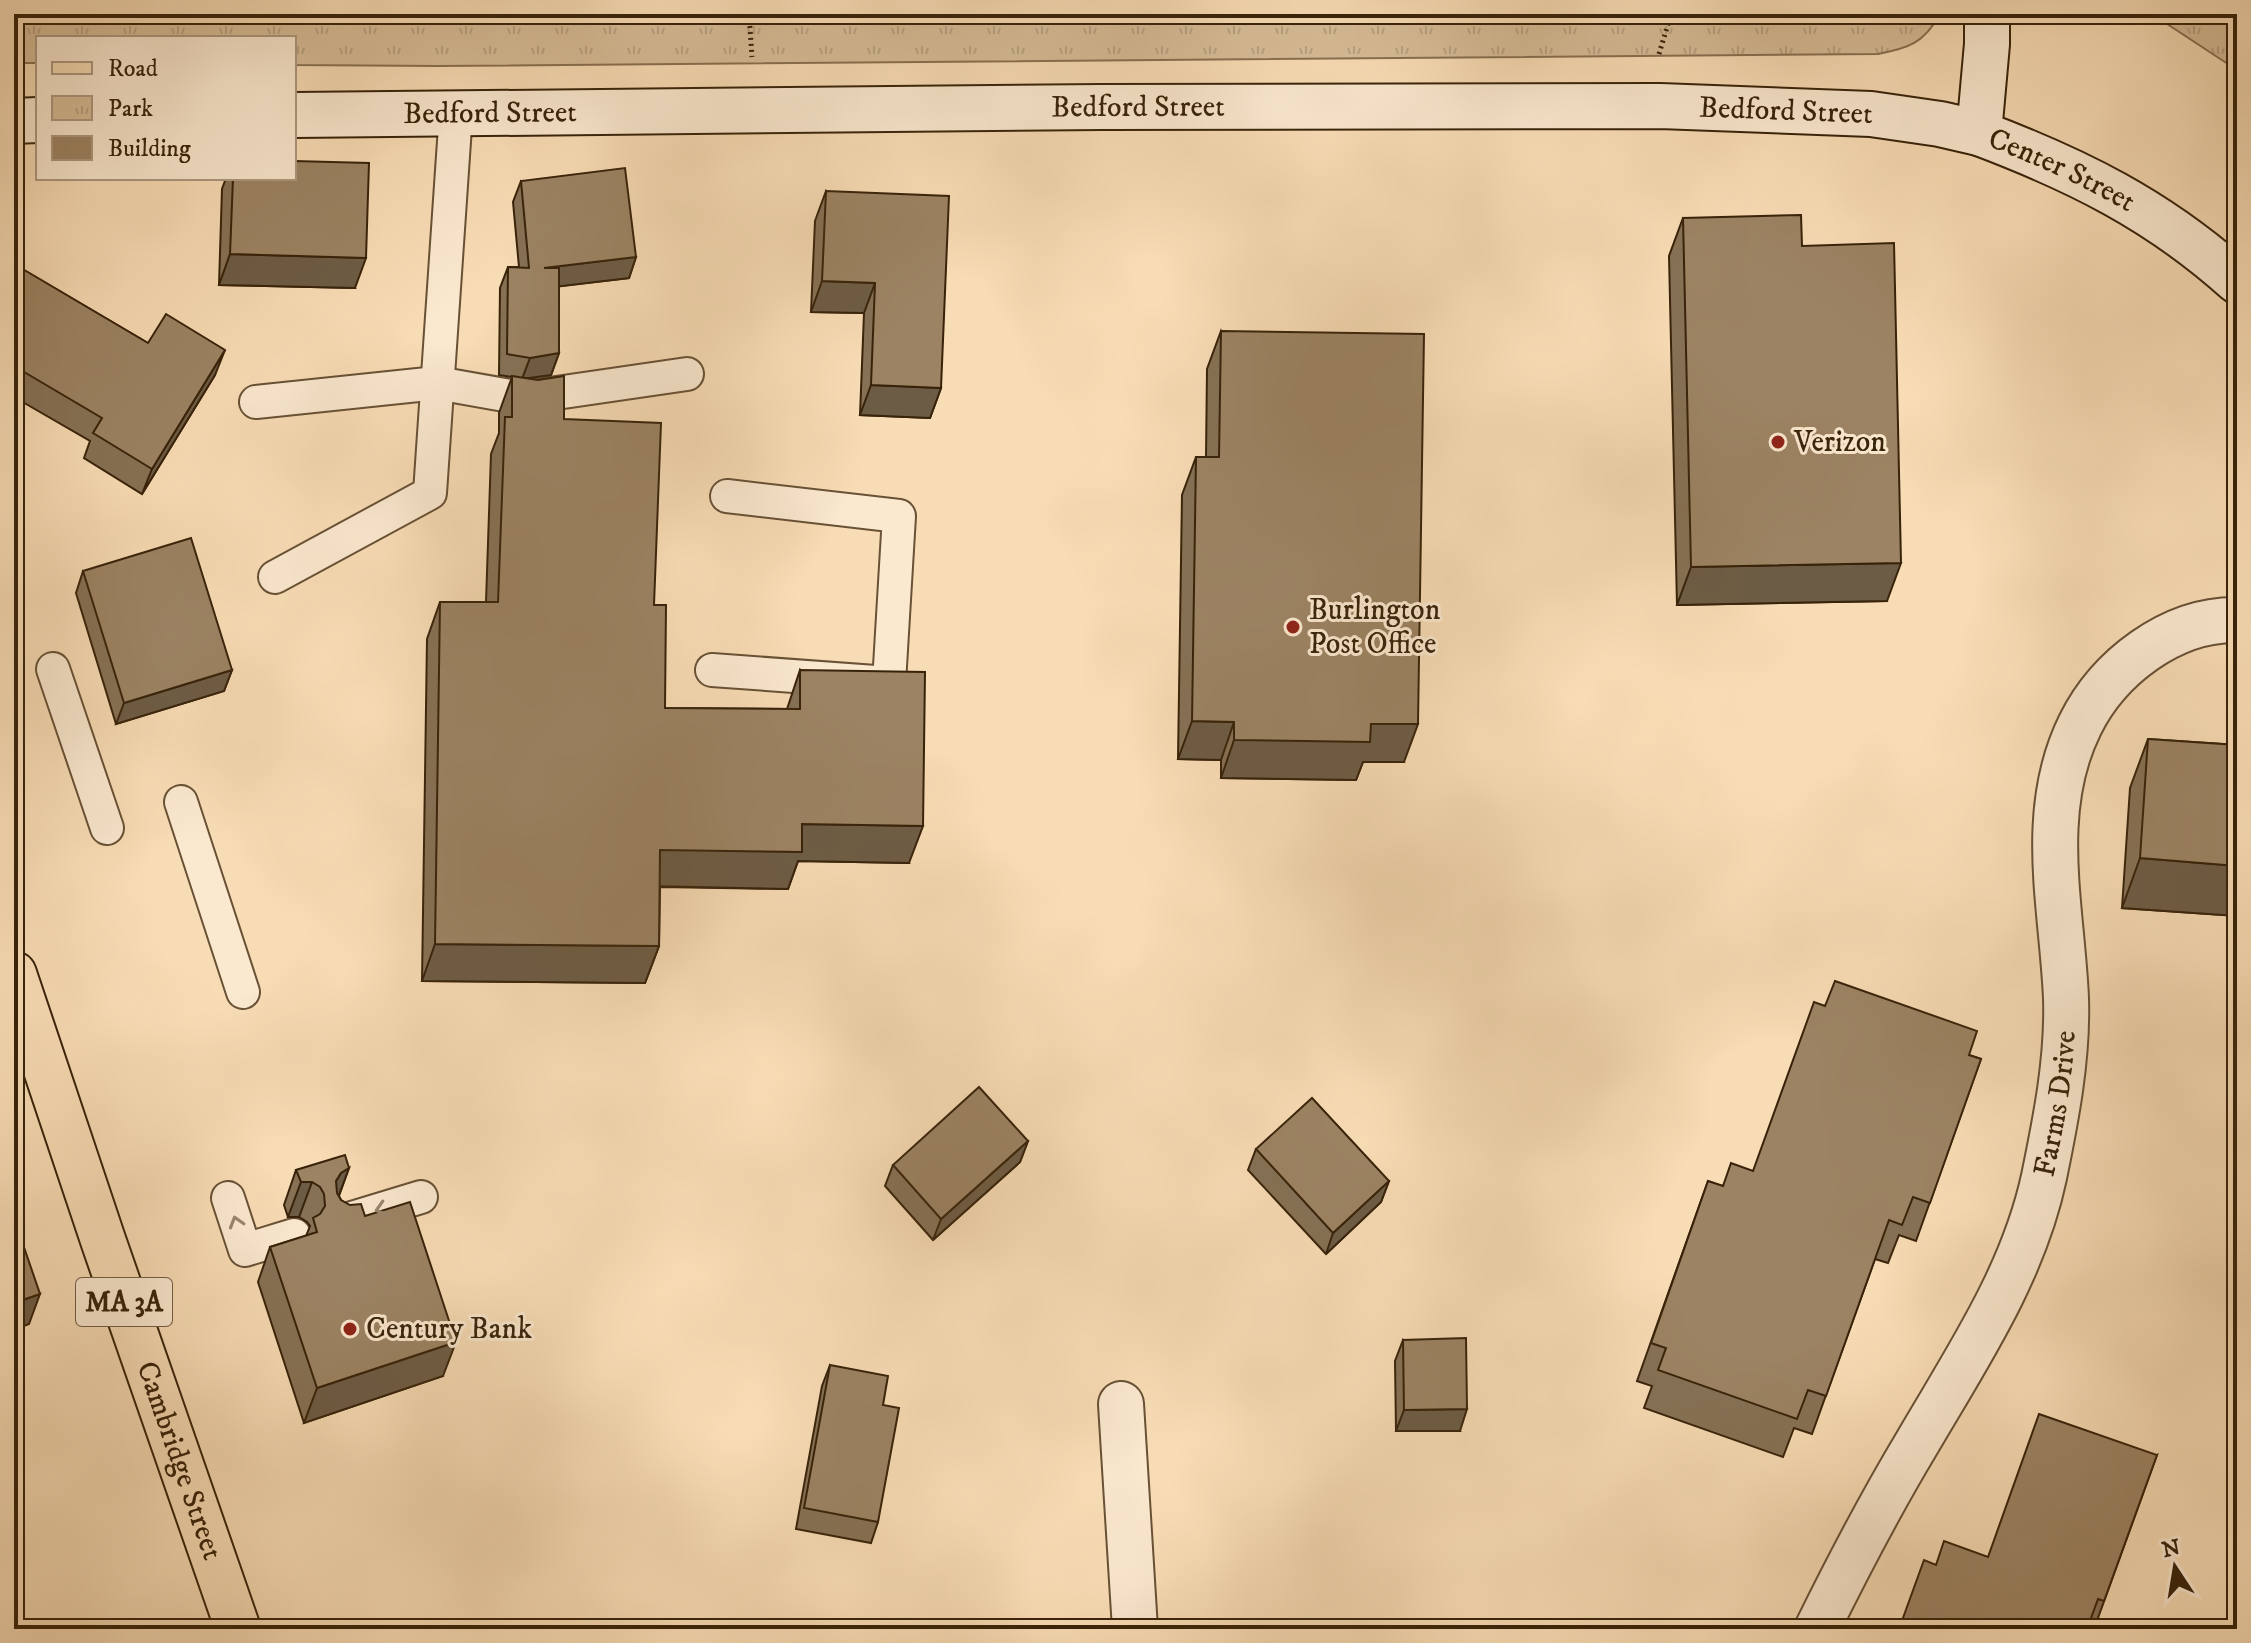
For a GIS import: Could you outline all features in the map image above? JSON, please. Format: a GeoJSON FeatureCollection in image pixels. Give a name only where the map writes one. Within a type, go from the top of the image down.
{"type":"FeatureCollection","features":[{"type":"Feature","properties":{"kind":"main road","name":"Center Street"},"geometry":{"type":"LineString","coordinates":[[1987,14],[1979,133],[2043,157],[2102,185],[2210,257],[2237,281]]}},
{"type":"Feature","properties":{"kind":"main road","name":"Bedford Street"},"geometry":{"type":"LineString","coordinates":[[296,115],[1648,106],[1871,114],[1979,133]]}},
{"type":"Feature","properties":{"kind":"main road"},"geometry":{"type":"LineString","coordinates":[[14,121],[36,120]]}},
{"type":"Feature","properties":{"kind":"main road","name":"Farms Drive"},"geometry":{"type":"LineString","coordinates":[[1817,1629],[1890,1489],[1987,1324],[2032,1221],[2048,1153],[2064,1055],[2066,998],[2054,823],[2059,783],[2074,739],[2098,695],[2142,653],[2196,624],[2237,620]]}},
{"type":"Feature","properties":{"kind":"main road","name":"Cambridge Street"},"geometry":{"type":"LineString","coordinates":[[14,974],[238,1629]]}},
{"type":"Feature","properties":{"kind":"main road"},"geometry":{"type":"LineString","coordinates":[[1121,1404],[1135,1629]]}},
{"type":"Feature","properties":{"kind":"lane"},"geometry":{"type":"LineString","coordinates":[[275,577],[430,493],[456,112]]}},
{"type":"Feature","properties":{"kind":"lane"},"geometry":{"type":"LineString","coordinates":[[256,402],[437,383],[522,398],[687,374]]}},
{"type":"Feature","properties":{"kind":"lane"},"geometry":{"type":"LineString","coordinates":[[712,670],[889,683],[899,516],[727,496]]}},
{"type":"Feature","properties":{"kind":"lane"},"geometry":{"type":"LineString","coordinates":[[53,669],[107,828]]}},
{"type":"Feature","properties":{"kind":"lane"},"geometry":{"type":"LineString","coordinates":[[181,802],[243,992]]}},
{"type":"Feature","properties":{"kind":"lane"},"geometry":{"type":"LineString","coordinates":[[342,1221],[421,1197]]}},
{"type":"Feature","properties":{"kind":"lane"},"geometry":{"type":"LineString","coordinates":[[228,1198],[245,1250],[294,1235]]}},
{"type":"Feature","properties":{"kind":"path"},"geometry":{"type":"LineString","coordinates":[[1659,54],[1671,14]]}},
{"type":"Feature","properties":{"kind":"green space"},"geometry":{"type":"Polygon","coordinates":[[[14,14],[1940,14],[1928,32],[1915,43],[1878,54],[296,65],[296,36],[36,36],[36,63],[14,63],[14,14]]]}},
{"type":"Feature","properties":{"kind":"green space"},"geometry":{"type":"Polygon","coordinates":[[[2152,14],[2237,14],[2237,70],[2152,14]]]}},
{"type":"Feature","properties":{"kind":"building"},"geometry":{"type":"Polygon","coordinates":[[[296,161],[369,163],[366,258],[230,254],[233,180],[296,180],[296,161]]]}},
{"type":"Feature","properties":{"kind":"building"},"geometry":{"type":"Polygon","coordinates":[[[625,168],[636,257],[544,268],[559,268],[559,353],[530,358],[507,354],[508,267],[529,268],[521,181],[625,168]]]}},
{"type":"Feature","properties":{"kind":"building"},"geometry":{"type":"Polygon","coordinates":[[[826,191],[949,196],[941,388],[871,385],[875,283],[822,281],[826,191]]]}},
{"type":"Feature","properties":{"kind":"building","name":"Verizon"},"geometry":{"type":"Polygon","coordinates":[[[1801,215],[1802,246],[1894,243],[1901,563],[1691,567],[1683,218],[1801,215]]]}},
{"type":"Feature","properties":{"kind":"building"},"geometry":{"type":"Polygon","coordinates":[[[14,264],[148,343],[166,314],[225,350],[152,469],[93,433],[102,418],[14,366],[14,264]]]}},
{"type":"Feature","properties":{"kind":"building","name":"Burlington Post Office"},"geometry":{"type":"Polygon","coordinates":[[[1221,331],[1424,334],[1418,724],[1371,724],[1370,742],[1234,740],[1234,722],[1192,721],[1196,457],[1219,457],[1221,331]]]}},
{"type":"Feature","properties":{"kind":"building"},"geometry":{"type":"Polygon","coordinates":[[[512,376],[538,380],[564,376],[564,419],[661,423],[654,605],[666,605],[665,708],[800,709],[800,670],[925,672],[923,826],[802,824],[802,852],[660,850],[659,946],[435,944],[440,602],[498,602],[505,417],[512,417],[512,376]]]}},
{"type":"Feature","properties":{"kind":"building"},"geometry":{"type":"Polygon","coordinates":[[[191,538],[232,670],[124,703],[83,571],[191,538]]]}},
{"type":"Feature","properties":{"kind":"building"},"geometry":{"type":"Polygon","coordinates":[[[2148,739],[2237,745],[2237,866],[2140,858],[2148,739]]]}},
{"type":"Feature","properties":{"kind":"building"},"geometry":{"type":"Polygon","coordinates":[[[1835,981],[1977,1031],[1969,1055],[1981,1059],[1930,1203],[1913,1197],[1902,1225],[1889,1220],[1826,1396],[1808,1390],[1797,1419],[1658,1370],[1666,1348],[1651,1343],[1708,1181],[1723,1186],[1731,1163],[1753,1171],[1814,1002],[1825,1006],[1835,981]]]}},
{"type":"Feature","properties":{"kind":"building"},"geometry":{"type":"Polygon","coordinates":[[[979,1087],[1028,1141],[941,1219],[893,1165],[979,1087]]]}},
{"type":"Feature","properties":{"kind":"building"},"geometry":{"type":"Polygon","coordinates":[[[1312,1098],[1389,1181],[1333,1233],[1256,1149],[1312,1098]]]}},
{"type":"Feature","properties":{"kind":"building","name":"Century Bank"},"geometry":{"type":"Polygon","coordinates":[[[345,1155],[349,1168],[336,1181],[341,1200],[350,1205],[361,1204],[365,1216],[410,1202],[456,1342],[317,1388],[270,1247],[317,1232],[313,1218],[325,1206],[324,1194],[312,1182],[301,1182],[296,1170],[345,1155]]]}},
{"type":"Feature","properties":{"kind":"building"},"geometry":{"type":"Polygon","coordinates":[[[14,1218],[40,1294],[14,1303],[14,1218]]]}},
{"type":"Feature","properties":{"kind":"building"},"geometry":{"type":"Polygon","coordinates":[[[1466,1338],[1467,1409],[1404,1410],[1403,1340],[1466,1338]]]}},
{"type":"Feature","properties":{"kind":"building"},"geometry":{"type":"Polygon","coordinates":[[[830,1365],[888,1376],[883,1405],[899,1408],[878,1522],[804,1508],[830,1365]]]}},
{"type":"Feature","properties":{"kind":"building"},"geometry":{"type":"Polygon","coordinates":[[[2039,1414],[2157,1455],[2104,1601],[2098,1599],[2087,1629],[1899,1629],[1924,1560],[1936,1565],[1944,1541],[1988,1557],[2039,1414]]]}},
{"type":"Feature","properties":{"kind":"place","name":"Verizon"},"geometry":{"type":"Point","coordinates":[1778,442]}},
{"type":"Feature","properties":{"kind":"place","name":"Burlington Post Office"},"geometry":{"type":"Point","coordinates":[1293,627]}},
{"type":"Feature","properties":{"kind":"place","name":"Century Bank"},"geometry":{"type":"Point","coordinates":[350,1329]}}]}
